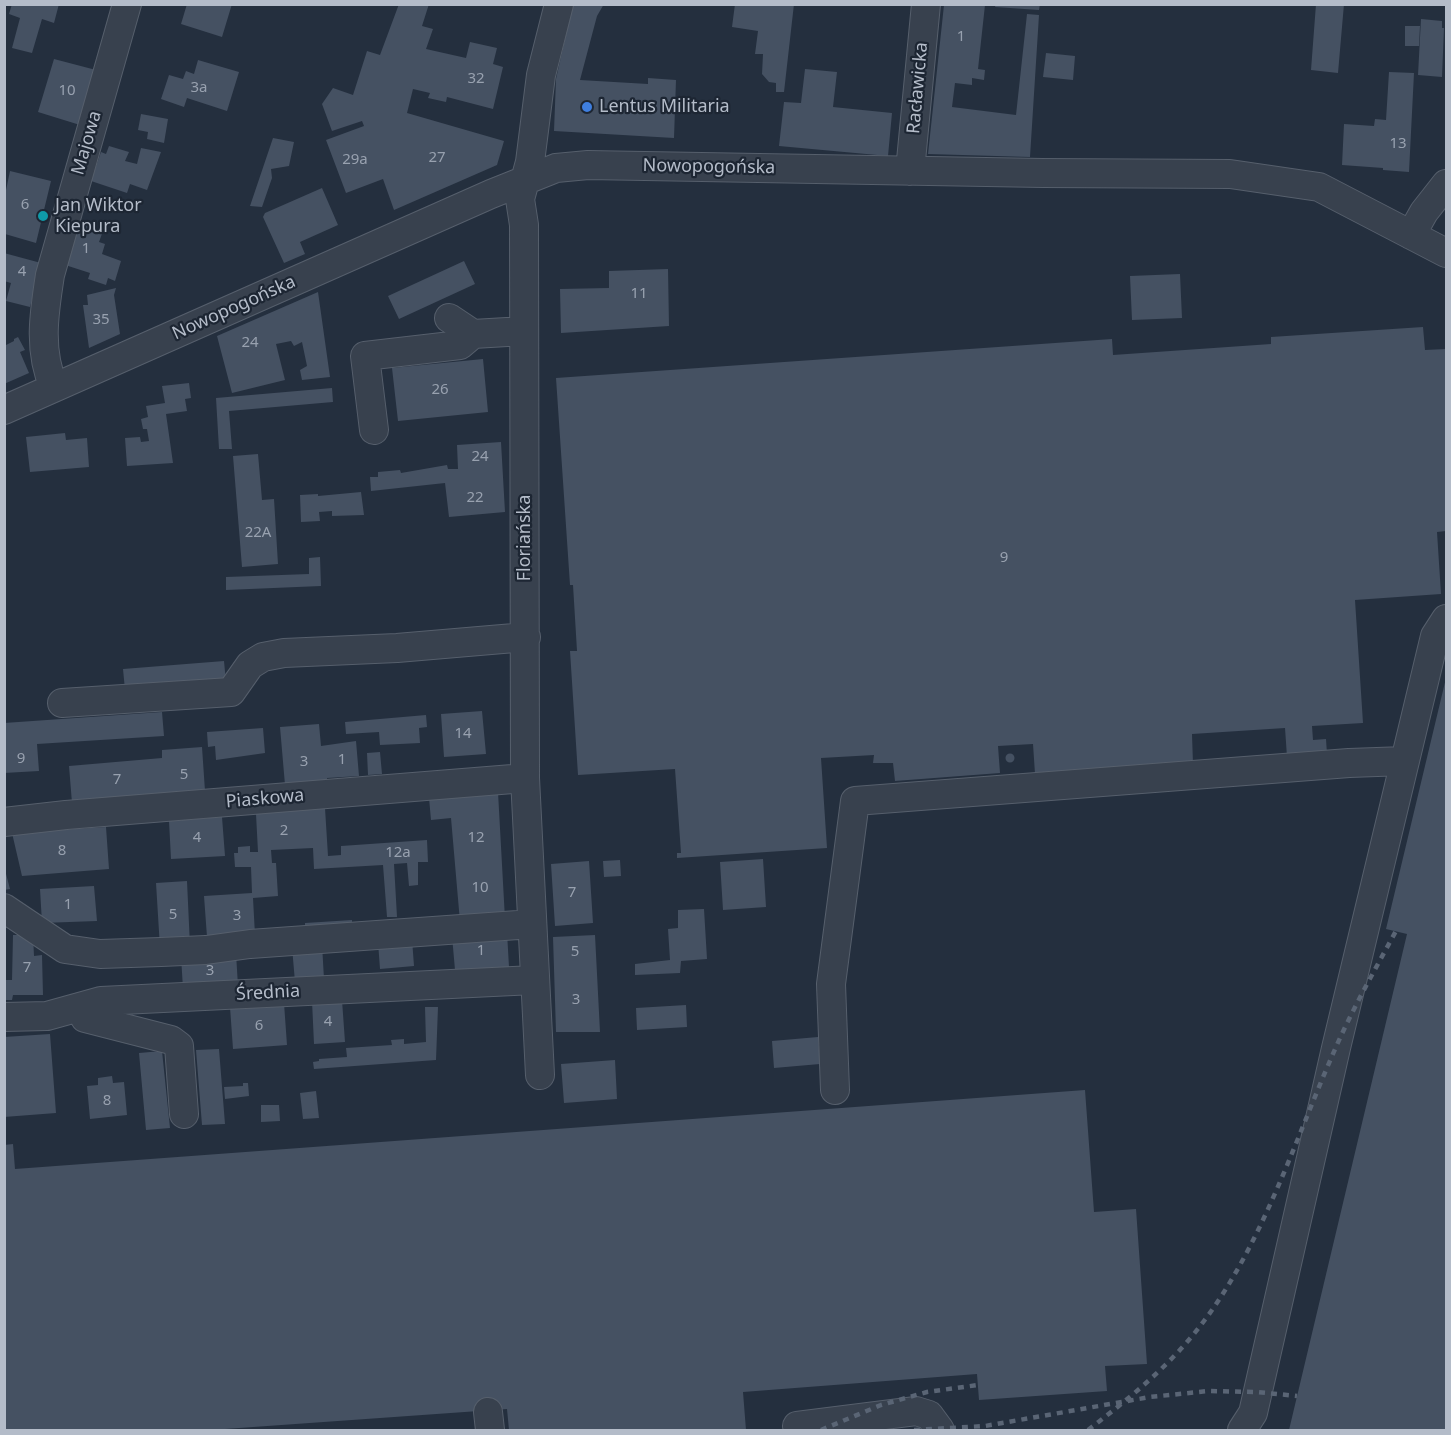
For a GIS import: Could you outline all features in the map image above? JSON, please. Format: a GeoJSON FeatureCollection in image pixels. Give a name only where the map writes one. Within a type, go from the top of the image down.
{"type":"FeatureCollection","features":[{"type":"Feature","properties":{"kind":"street","name":"Majowa"},"geometry":{"type":"LineString","coordinates":[[54,387],[47,371],[44,355],[44,314],[50,275],[127,4]]}},
{"type":"Feature","properties":{"kind":"street","name":"Floriańska"},"geometry":{"type":"LineString","coordinates":[[540,1075],[525,778],[524,225],[520,199],[530,162],[541,75],[559,4]]}},
{"type":"Feature","properties":{"kind":"street","name":"Racławicka"},"geometry":{"type":"LineString","coordinates":[[910,171],[926,4]]}},
{"type":"Feature","properties":{"kind":"street","name":"Nowopogońska"},"geometry":{"type":"LineString","coordinates":[[4,410],[525,179],[556,168],[588,165],[1230,174],[1319,187],[1446,253]]}},
{"type":"Feature","properties":{"kind":"street"},"geometry":{"type":"LineString","coordinates":[[1411,235],[1424,212],[1446,184]]}},
{"type":"Feature","properties":{"kind":"street"},"geometry":{"type":"LineString","coordinates":[[449,318],[473,334]]}},
{"type":"Feature","properties":{"kind":"street"},"geometry":{"type":"LineString","coordinates":[[374,430],[365,356],[460,345],[473,334],[524,331]]}},
{"type":"Feature","properties":{"kind":"street"},"geometry":{"type":"LineString","coordinates":[[1242,1431],[1252,1413],[1336,1048],[1435,636],[1446,619]]}},
{"type":"Feature","properties":{"kind":"street"},"geometry":{"type":"LineString","coordinates":[[62,703],[231,692],[250,664],[263,657],[284,653],[398,648],[526,637]]}},
{"type":"Feature","properties":{"kind":"street"},"geometry":{"type":"LineString","coordinates":[[835,1090],[831,984],[855,801],[1349,763],[1405,761]]}},
{"type":"Feature","properties":{"kind":"street","name":"Piaskowa"},"geometry":{"type":"LineString","coordinates":[[4,822],[525,778]]}},
{"type":"Feature","properties":{"kind":"street"},"geometry":{"type":"LineString","coordinates":[[4,908],[65,949],[100,954],[206,950],[250,944],[532,924]]}},
{"type":"Feature","properties":{"kind":"street"},"geometry":{"type":"LineString","coordinates":[[161,952],[164,998]]}},
{"type":"Feature","properties":{"kind":"street","name":"Średnia"},"geometry":{"type":"LineString","coordinates":[[4,1017],[47,1016],[100,1001],[534,980]]}},
{"type":"Feature","properties":{"kind":"street"},"geometry":{"type":"LineString","coordinates":[[79,1007],[85,1018],[171,1040],[179,1046],[184,1114]]}},
{"type":"Feature","properties":{"kind":"street"},"geometry":{"type":"LineString","coordinates":[[797,1424],[916,1411],[929,1415],[940,1431]]}},
{"type":"Feature","properties":{"kind":"building"},"geometry":{"type":"Polygon","coordinates":[[[12,4],[59,4],[54,23],[42,19],[32,53],[12,48],[20,18],[9,14],[12,4]]]}},
{"type":"Feature","properties":{"kind":"building"},"geometry":{"type":"Polygon","coordinates":[[[187,4],[232,4],[222,37],[181,24],[187,4]]]}},
{"type":"Feature","properties":{"kind":"building"},"geometry":{"type":"Polygon","coordinates":[[[399,4],[429,4],[422,26],[433,29],[426,49],[466,58],[470,42],[497,48],[493,64],[503,67],[493,109],[447,97],[446,102],[428,98],[430,93],[413,89],[407,113],[504,141],[497,165],[394,210],[383,179],[346,193],[326,140],[364,126],[362,121],[332,131],[322,104],[333,88],[353,95],[367,51],[380,55],[399,4]]]}},
{"type":"Feature","properties":{"kind":"building"},"geometry":{"type":"Polygon","coordinates":[[[573,4],[604,4],[597,16],[580,80],[648,84],[648,78],[676,80],[674,138],[554,131],[556,79],[573,4]]]}},
{"type":"Feature","properties":{"kind":"building"},"geometry":{"type":"Polygon","coordinates":[[[735,4],[794,4],[784,92],[776,92],[776,83],[769,82],[762,74],[763,54],[755,54],[758,31],[732,27],[735,4]]]}},
{"type":"Feature","properties":{"kind":"building"},"geometry":{"type":"Polygon","coordinates":[[[996,4],[1040,4],[1039,10],[995,7],[996,4]]]}},
{"type":"Feature","properties":{"kind":"building"},"geometry":{"type":"Polygon","coordinates":[[[1316,4],[1344,4],[1338,73],[1311,70],[1316,4]]]}},
{"type":"Feature","properties":{"kind":"building"},"geometry":{"type":"Polygon","coordinates":[[[944,5],[985,5],[978,69],[985,70],[984,80],[972,78],[972,85],[955,83],[952,107],[1016,115],[1027,14],[1039,15],[1030,157],[928,154],[944,5]]]}},
{"type":"Feature","properties":{"kind":"building"},"geometry":{"type":"Polygon","coordinates":[[[1421,19],[1442,21],[1442,28],[1444,28],[1442,77],[1418,75],[1421,19]]]}},
{"type":"Feature","properties":{"kind":"building"},"geometry":{"type":"Polygon","coordinates":[[[1405,26],[1420,26],[1419,46],[1405,46],[1405,26]]]}},
{"type":"Feature","properties":{"kind":"building"},"geometry":{"type":"Polygon","coordinates":[[[1046,53],[1075,56],[1073,80],[1043,77],[1046,53]]]}},
{"type":"Feature","properties":{"kind":"building"},"geometry":{"type":"Polygon","coordinates":[[[54,59],[96,70],[80,125],[38,112],[54,59]]]}},
{"type":"Feature","properties":{"kind":"building"},"geometry":{"type":"Polygon","coordinates":[[[198,60],[239,72],[227,111],[187,98],[184,107],[161,99],[169,75],[183,79],[186,71],[194,74],[198,60]]]}},
{"type":"Feature","properties":{"kind":"building"},"geometry":{"type":"Polygon","coordinates":[[[805,69],[837,72],[833,107],[892,113],[888,156],[779,146],[784,102],[801,103],[805,69]]]}},
{"type":"Feature","properties":{"kind":"building"},"geometry":{"type":"Polygon","coordinates":[[[1389,72],[1414,73],[1409,172],[1342,165],[1344,124],[1374,126],[1375,119],[1386,120],[1389,72]]]}},
{"type":"Feature","properties":{"kind":"building"},"geometry":{"type":"Polygon","coordinates":[[[141,114],[168,119],[164,143],[147,139],[148,132],[138,130],[141,114]]]}},
{"type":"Feature","properties":{"kind":"building"},"geometry":{"type":"Polygon","coordinates":[[[273,138],[294,142],[289,166],[271,169],[272,178],[262,207],[250,206],[273,138]]]}},
{"type":"Feature","properties":{"kind":"building"},"geometry":{"type":"Polygon","coordinates":[[[109,146],[129,152],[125,161],[137,164],[141,148],[161,152],[147,190],[130,184],[127,193],[91,181],[101,152],[106,154],[109,146]]]}},
{"type":"Feature","properties":{"kind":"building"},"geometry":{"type":"Polygon","coordinates":[[[10,171],[51,181],[36,243],[5,234],[5,195],[10,171]]]}},
{"type":"Feature","properties":{"kind":"building"},"geometry":{"type":"Polygon","coordinates":[[[322,188],[338,225],[300,242],[305,254],[284,263],[263,217],[265,213],[322,188]]]}},
{"type":"Feature","properties":{"kind":"building"},"geometry":{"type":"Polygon","coordinates":[[[77,222],[103,231],[99,242],[105,244],[102,254],[121,261],[115,281],[108,278],[106,285],[88,279],[90,273],[62,264],[77,222]]]}},
{"type":"Feature","properties":{"kind":"building"},"geometry":{"type":"Polygon","coordinates":[[[4,253],[41,263],[30,307],[6,301],[11,283],[4,281],[4,253]]]}},
{"type":"Feature","properties":{"kind":"building"},"geometry":{"type":"Polygon","coordinates":[[[464,261],[475,284],[399,319],[388,296],[464,261]]]}},
{"type":"Feature","properties":{"kind":"building"},"geometry":{"type":"Polygon","coordinates":[[[668,269],[669,326],[561,333],[560,289],[609,288],[609,271],[668,269]]]}},
{"type":"Feature","properties":{"kind":"building"},"geometry":{"type":"Polygon","coordinates":[[[1180,274],[1182,318],[1132,320],[1130,276],[1180,274]]]}},
{"type":"Feature","properties":{"kind":"building"},"geometry":{"type":"Polygon","coordinates":[[[116,288],[114,295],[120,334],[89,348],[83,305],[88,305],[87,295],[116,288]]]}},
{"type":"Feature","properties":{"kind":"building"},"geometry":{"type":"Polygon","coordinates":[[[318,292],[330,377],[302,380],[300,370],[307,366],[302,342],[294,346],[291,341],[276,344],[285,380],[232,393],[217,336],[318,292]]]}},
{"type":"Feature","properties":{"kind":"building"},"geometry":{"type":"Polygon","coordinates":[[[1423,327],[1425,350],[1446,349],[1446,531],[1437,532],[1441,594],[1355,600],[1363,723],[1312,726],[1313,740],[1326,739],[1327,754],[1287,757],[1285,728],[1192,734],[1193,764],[1035,774],[1033,744],[998,746],[1000,773],[895,781],[893,763],[873,763],[874,755],[821,758],[827,848],[677,858],[677,853],[681,853],[675,769],[578,775],[570,651],[577,651],[573,585],[570,585],[556,378],[1112,339],[1113,355],[1271,344],[1271,337],[1423,327]]]}},
{"type":"Feature","properties":{"kind":"building"},"geometry":{"type":"Polygon","coordinates":[[[18,337],[25,350],[20,352],[29,373],[4,384],[4,346],[18,337]]]}},
{"type":"Feature","properties":{"kind":"building"},"geometry":{"type":"Polygon","coordinates":[[[483,359],[488,412],[398,421],[392,368],[483,359]]]}},
{"type":"Feature","properties":{"kind":"building"},"geometry":{"type":"Polygon","coordinates":[[[189,383],[191,398],[185,399],[187,411],[166,414],[173,463],[127,466],[125,438],[140,437],[141,442],[149,441],[147,429],[143,429],[141,419],[148,417],[146,406],[165,403],[162,386],[189,383]]]}},
{"type":"Feature","properties":{"kind":"building"},"geometry":{"type":"Polygon","coordinates":[[[332,388],[333,402],[229,411],[232,449],[219,449],[216,398],[332,388]]]}},
{"type":"Feature","properties":{"kind":"building"},"geometry":{"type":"Polygon","coordinates":[[[65,433],[66,440],[87,438],[89,467],[30,472],[26,437],[65,433]]]}},
{"type":"Feature","properties":{"kind":"building"},"geometry":{"type":"Polygon","coordinates":[[[501,442],[505,512],[449,517],[445,483],[371,491],[370,477],[378,477],[378,472],[400,470],[401,473],[447,465],[448,469],[458,469],[457,445],[501,442]]]}},
{"type":"Feature","properties":{"kind":"building"},"geometry":{"type":"Polygon","coordinates":[[[258,454],[262,500],[274,499],[278,564],[242,567],[233,456],[258,454]]]}},
{"type":"Feature","properties":{"kind":"building"},"geometry":{"type":"Polygon","coordinates":[[[361,492],[364,515],[332,516],[332,511],[319,512],[320,521],[301,522],[300,495],[318,494],[318,496],[361,492]]]}},
{"type":"Feature","properties":{"kind":"building"},"geometry":{"type":"Polygon","coordinates":[[[320,557],[321,586],[226,590],[226,577],[309,574],[309,558],[320,557]]]}},
{"type":"Feature","properties":{"kind":"building"},"geometry":{"type":"Polygon","coordinates":[[[224,661],[226,682],[125,690],[123,669],[224,661]]]}},
{"type":"Feature","properties":{"kind":"building"},"geometry":{"type":"Polygon","coordinates":[[[1446,678],[1446,1430],[1289,1430],[1407,934],[1386,929],[1446,678]]]}},
{"type":"Feature","properties":{"kind":"building"},"geometry":{"type":"Polygon","coordinates":[[[482,711],[486,754],[444,757],[441,714],[482,711]]]}},
{"type":"Feature","properties":{"kind":"building"},"geometry":{"type":"Polygon","coordinates":[[[162,712],[164,736],[37,744],[39,771],[4,773],[4,723],[162,712]]]}},
{"type":"Feature","properties":{"kind":"building"},"geometry":{"type":"Polygon","coordinates":[[[426,715],[427,727],[419,728],[420,743],[380,745],[379,732],[346,734],[345,722],[426,715]]]}},
{"type":"Feature","properties":{"kind":"building"},"geometry":{"type":"Polygon","coordinates":[[[319,724],[321,746],[356,741],[359,776],[327,778],[327,782],[285,785],[280,727],[319,724]]]}},
{"type":"Feature","properties":{"kind":"building"},"geometry":{"type":"Polygon","coordinates":[[[263,728],[265,753],[216,760],[215,746],[208,747],[207,732],[263,728]]]}},
{"type":"Feature","properties":{"kind":"building"},"geometry":{"type":"Polygon","coordinates":[[[202,747],[205,791],[72,803],[69,766],[162,758],[162,750],[202,747]]]}},
{"type":"Feature","properties":{"kind":"building"},"geometry":{"type":"Polygon","coordinates":[[[380,752],[382,774],[368,775],[367,753],[380,752]]]}},
{"type":"Feature","properties":{"kind":"building"},"geometry":{"type":"Polygon","coordinates":[[[1010,754],[1014,758],[1010,762],[1006,758],[1010,754]]]}},
{"type":"Feature","properties":{"kind":"building"},"geometry":{"type":"Polygon","coordinates":[[[498,792],[505,919],[460,922],[451,818],[431,820],[429,798],[498,792]]]}},
{"type":"Feature","properties":{"kind":"building"},"geometry":{"type":"Polygon","coordinates":[[[325,808],[328,856],[341,855],[341,846],[427,840],[428,862],[418,862],[418,885],[409,886],[407,863],[394,864],[397,917],[387,917],[383,865],[314,869],[313,848],[271,850],[272,863],[276,863],[278,896],[253,898],[255,935],[207,937],[204,896],[252,893],[251,867],[235,867],[234,853],[238,853],[238,847],[250,846],[250,852],[258,852],[256,814],[325,808]]]}},
{"type":"Feature","properties":{"kind":"building"},"geometry":{"type":"Polygon","coordinates":[[[222,817],[225,856],[171,859],[169,821],[222,817]]]}},
{"type":"Feature","properties":{"kind":"building"},"geometry":{"type":"Polygon","coordinates":[[[106,827],[109,869],[22,876],[12,833],[106,827]]]}},
{"type":"Feature","properties":{"kind":"building"},"geometry":{"type":"Polygon","coordinates":[[[763,859],[766,907],[723,910],[720,862],[763,859]]]}},
{"type":"Feature","properties":{"kind":"building"},"geometry":{"type":"Polygon","coordinates":[[[620,860],[621,876],[604,877],[603,861],[620,860]]]}},
{"type":"Feature","properties":{"kind":"building"},"geometry":{"type":"Polygon","coordinates":[[[589,861],[593,923],[555,926],[551,864],[589,861]]]}},
{"type":"Feature","properties":{"kind":"building"},"geometry":{"type":"Polygon","coordinates":[[[4,871],[10,889],[4,890],[4,871]]]}},
{"type":"Feature","properties":{"kind":"building"},"geometry":{"type":"Polygon","coordinates":[[[187,881],[190,946],[160,948],[156,883],[187,881]]]}},
{"type":"Feature","properties":{"kind":"building"},"geometry":{"type":"Polygon","coordinates":[[[94,886],[97,921],[42,923],[40,889],[94,886]]]}},
{"type":"Feature","properties":{"kind":"building"},"geometry":{"type":"Polygon","coordinates":[[[704,909],[707,959],[681,961],[680,973],[635,975],[635,964],[670,960],[668,929],[678,928],[678,910],[704,909]]]}},
{"type":"Feature","properties":{"kind":"building"},"geometry":{"type":"Polygon","coordinates":[[[352,920],[352,931],[305,934],[305,923],[352,920]]]}},
{"type":"Feature","properties":{"kind":"building"},"geometry":{"type":"Polygon","coordinates":[[[507,932],[509,967],[455,970],[452,936],[507,932]]]}},
{"type":"Feature","properties":{"kind":"building"},"geometry":{"type":"Polygon","coordinates":[[[13,935],[33,935],[34,956],[42,955],[43,995],[13,995],[12,1000],[4,1000],[4,980],[12,980],[13,935]]]}},
{"type":"Feature","properties":{"kind":"building"},"geometry":{"type":"Polygon","coordinates":[[[595,935],[600,1032],[556,1032],[553,937],[595,935]]]}},
{"type":"Feature","properties":{"kind":"building"},"geometry":{"type":"Polygon","coordinates":[[[412,939],[414,966],[380,969],[378,942],[412,939]]]}},
{"type":"Feature","properties":{"kind":"building"},"geometry":{"type":"Polygon","coordinates":[[[322,944],[324,979],[295,982],[292,947],[322,944]]]}},
{"type":"Feature","properties":{"kind":"building"},"geometry":{"type":"Polygon","coordinates":[[[236,953],[238,986],[183,989],[181,956],[236,953]]]}},
{"type":"Feature","properties":{"kind":"building"},"geometry":{"type":"Polygon","coordinates":[[[342,1000],[345,1042],[314,1044],[312,1001],[342,1000]]]}},
{"type":"Feature","properties":{"kind":"building"},"geometry":{"type":"Polygon","coordinates":[[[284,1003],[287,1045],[233,1049],[230,1007],[284,1003]]]}},
{"type":"Feature","properties":{"kind":"building"},"geometry":{"type":"Polygon","coordinates":[[[686,1005],[687,1027],[637,1030],[636,1008],[686,1005]]]}},
{"type":"Feature","properties":{"kind":"building"},"geometry":{"type":"Polygon","coordinates":[[[425,1007],[438,1007],[436,1060],[314,1069],[313,1062],[319,1059],[347,1057],[346,1048],[392,1045],[391,1040],[404,1039],[404,1044],[426,1042],[425,1007]]]}},
{"type":"Feature","properties":{"kind":"building"},"geometry":{"type":"Polygon","coordinates":[[[50,1034],[56,1113],[4,1117],[4,1037],[50,1034]]]}},
{"type":"Feature","properties":{"kind":"building"},"geometry":{"type":"Polygon","coordinates":[[[818,1037],[820,1064],[774,1068],[772,1041],[818,1037]]]}},
{"type":"Feature","properties":{"kind":"building"},"geometry":{"type":"Polygon","coordinates":[[[219,1049],[225,1124],[202,1125],[196,1050],[219,1049]]]}},
{"type":"Feature","properties":{"kind":"building"},"geometry":{"type":"Polygon","coordinates":[[[162,1051],[170,1128],[146,1130],[139,1053],[162,1051]]]}},
{"type":"Feature","properties":{"kind":"building"},"geometry":{"type":"Polygon","coordinates":[[[615,1060],[617,1099],[564,1103],[561,1064],[615,1060]]]}},
{"type":"Feature","properties":{"kind":"building"},"geometry":{"type":"Polygon","coordinates":[[[112,1076],[113,1083],[124,1082],[127,1115],[90,1119],[87,1086],[98,1085],[98,1078],[112,1076]]]}},
{"type":"Feature","properties":{"kind":"building"},"geometry":{"type":"Polygon","coordinates":[[[243,1083],[248,1083],[249,1096],[225,1099],[224,1087],[243,1086],[243,1083]]]}},
{"type":"Feature","properties":{"kind":"building"},"geometry":{"type":"Polygon","coordinates":[[[1085,1090],[1094,1212],[1136,1209],[1147,1364],[1105,1366],[1107,1391],[979,1400],[977,1374],[743,1392],[746,1430],[509,1430],[507,1409],[211,1430],[4,1430],[4,1145],[13,1144],[15,1169],[1085,1090]]]}},
{"type":"Feature","properties":{"kind":"building"},"geometry":{"type":"Polygon","coordinates":[[[316,1091],[319,1118],[303,1119],[300,1093],[316,1091]]]}},
{"type":"Feature","properties":{"kind":"building"},"geometry":{"type":"Polygon","coordinates":[[[261,1105],[279,1105],[280,1121],[261,1122],[261,1105]]]}},
{"type":"Feature","properties":{"kind":"railway"},"geometry":{"type":"LineString","coordinates":[[1088,1430],[1135,1393],[1178,1352],[1192,1337],[1225,1290],[1262,1223],[1343,1032],[1397,929]]}},
{"type":"Feature","properties":{"kind":"railway"},"geometry":{"type":"LineString","coordinates":[[821,1430],[881,1405],[927,1392],[978,1385]]}},
{"type":"Feature","properties":{"kind":"railway"},"geometry":{"type":"LineString","coordinates":[[914,1430],[985,1426],[1150,1397],[1208,1391],[1297,1396]]}},
{"type":"Feature","properties":{"kind":"place","name":"Lentus Militaria"},"geometry":{"type":"Point","coordinates":[587,107]}},
{"type":"Feature","properties":{"kind":"place","name":"Jan Wiktor Kiepura"},"geometry":{"type":"Point","coordinates":[43,216]}}]}
